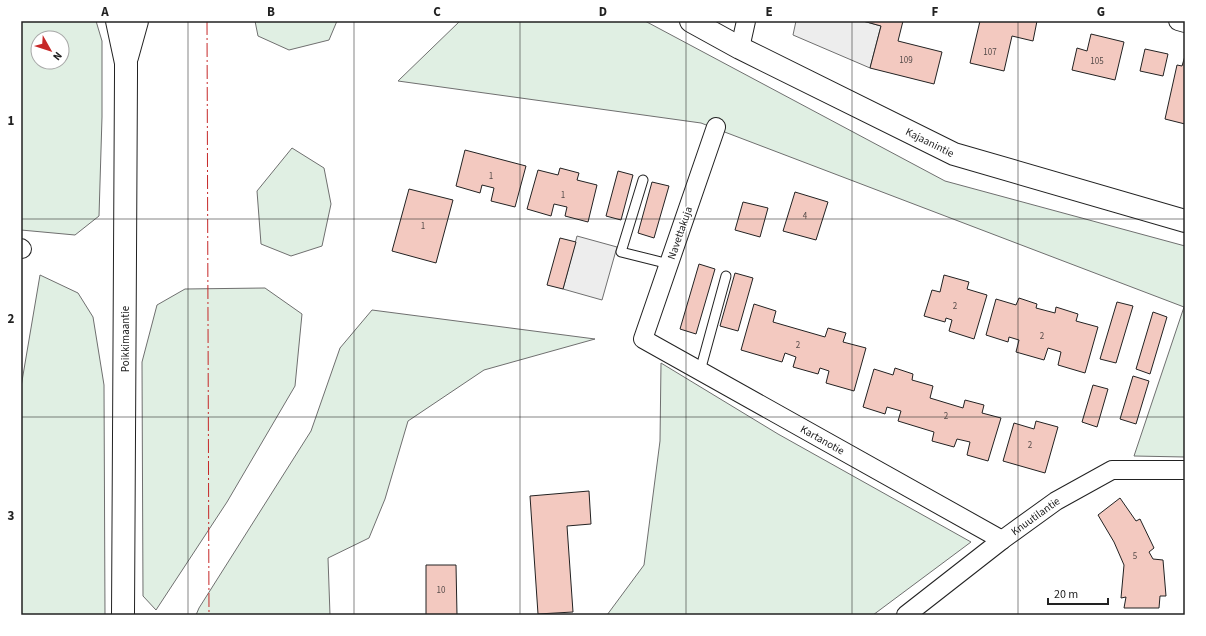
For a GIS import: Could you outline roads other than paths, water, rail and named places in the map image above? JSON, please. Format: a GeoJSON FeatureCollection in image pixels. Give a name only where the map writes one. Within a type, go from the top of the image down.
{"type":"FeatureCollection","features":[{"type":"Feature","properties":{"kind":"main road","name":"Poikkimaantie"},"geometry":{"type":"LineString","coordinates":[[117,21],[126,62],[123,615]]}},
{"type":"Feature","properties":{"kind":"main road","name":"Poikkimaantie"},"geometry":{"type":"LineString","coordinates":[[126,62],[137,21]]}},
{"type":"Feature","properties":{"kind":"main road","name":"Kajaanintie"},"geometry":{"type":"LineString","coordinates":[[691,21],[740,48],[954,154],[1185,221]]}},
{"type":"Feature","properties":{"kind":"street"},"geometry":{"type":"LineString","coordinates":[[740,48],[746,21]]}},
{"type":"Feature","properties":{"kind":"street"},"geometry":{"type":"LineString","coordinates":[[1178,21],[1185,23]]}},
{"type":"Feature","properties":{"kind":"street","name":"Navettakuja"},"geometry":{"type":"LineString","coordinates":[[643,339],[716,127]]}},
{"type":"Feature","properties":{"kind":"street","name":"Kartanotie"},"geometry":{"type":"LineString","coordinates":[[643,339],[1002,540]]}},
{"type":"Feature","properties":{"kind":"street","name":"Knuutilantie"},"geometry":{"type":"LineString","coordinates":[[906,615],[926,608],[1002,540],[1056,501],[1112,470],[1185,470]]}},
{"type":"Feature","properties":{"kind":"lane"},"geometry":{"type":"LineString","coordinates":[[643,180],[621,252],[669,264]]}},
{"type":"Feature","properties":{"kind":"lane"},"geometry":{"type":"LineString","coordinates":[[700,371],[726,276]]}}]}
